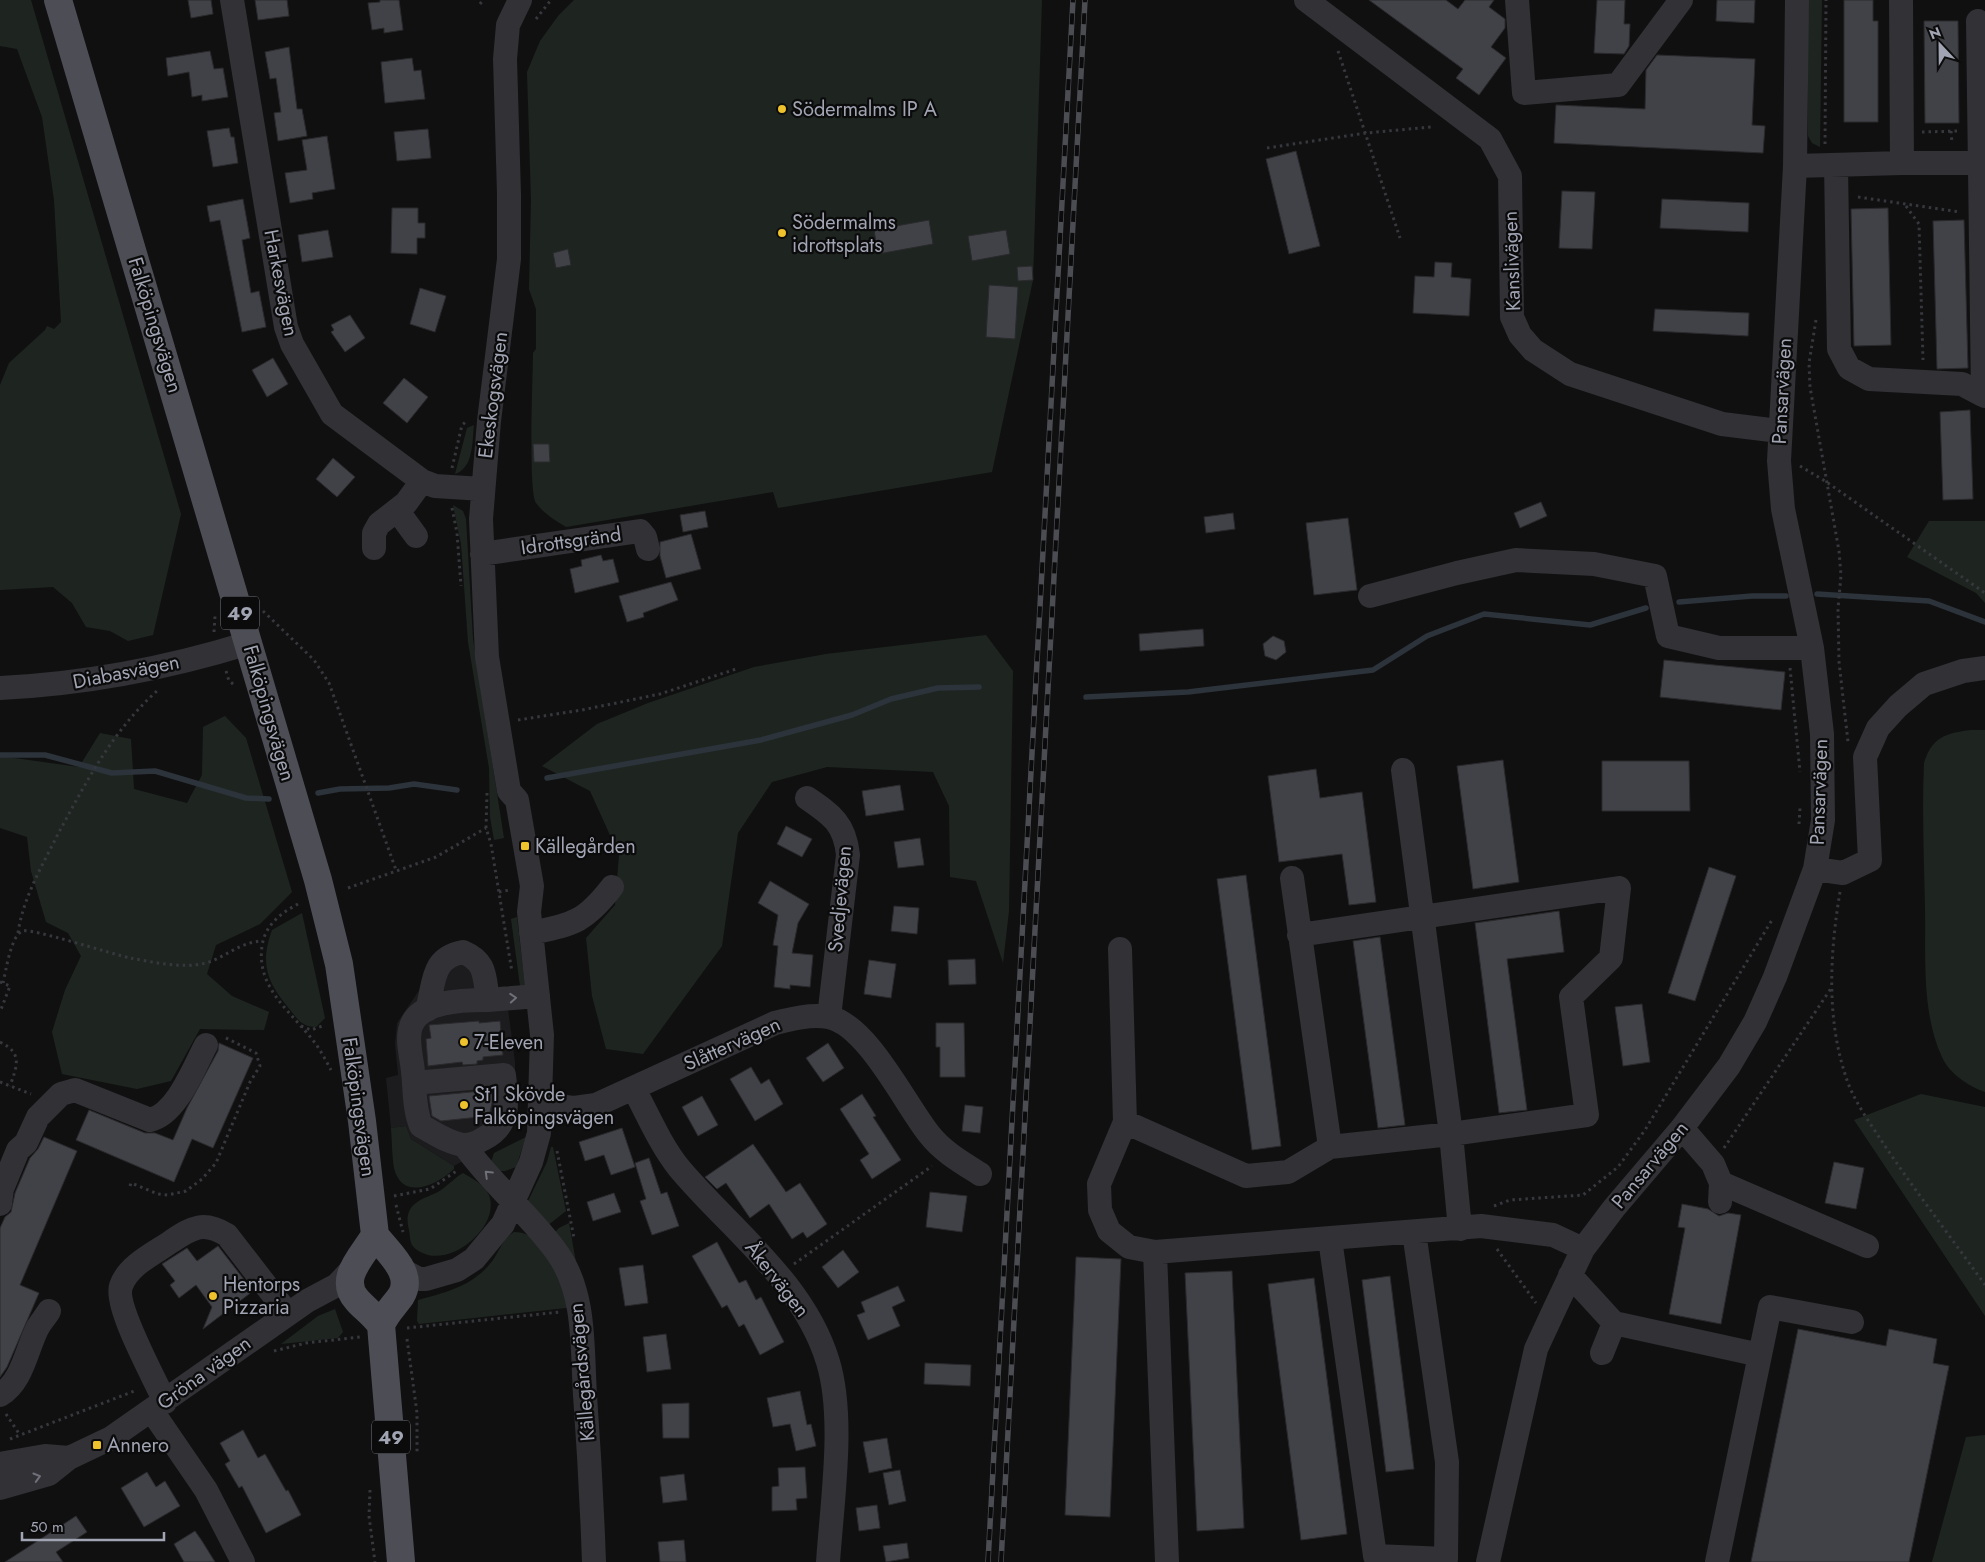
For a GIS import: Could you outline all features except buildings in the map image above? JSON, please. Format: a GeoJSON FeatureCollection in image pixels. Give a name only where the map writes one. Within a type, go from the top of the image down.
{"type":"FeatureCollection","features":[{"type":"Feature","properties":{"kind":"main road","name":"Falköpingsvägen"},"geometry":{"type":"LineString","coordinates":[[58,0],[249,643],[318,880],[339,964],[362,1121],[375,1235],[379,1293]]}},
{"type":"Feature","properties":{"kind":"main road","name":"49"},"geometry":{"type":"LineString","coordinates":[[379,1293],[401,1562]]}},
{"type":"Feature","properties":{"kind":"street","name":"Harkesvägen"},"geometry":{"type":"LineString","coordinates":[[232,0],[288,335],[332,414],[422,482],[435,486],[483,489]]}},
{"type":"Feature","properties":{"kind":"street","name":"Ekeskogsvägen"},"geometry":{"type":"LineString","coordinates":[[379,1293],[457,1270],[474,1259],[503,1224],[534,1152],[539,1134],[542,1103],[542,1035],[530,923],[518,888],[504,802],[509,791],[487,657],[482,554],[483,489],[509,260],[505,59],[508,25],[520,0]]}},
{"type":"Feature","properties":{"kind":"street","name":"Kanslivägen"},"geometry":{"type":"LineString","coordinates":[[1306,0],[1490,139],[1510,176],[1512,317],[1520,335],[1533,350],[1570,374],[1579,377],[1722,424],[1779,431]]}},
{"type":"Feature","properties":{"kind":"street"},"geometry":{"type":"LineString","coordinates":[[1517,0],[1524,92],[1618,85],[1681,0]]}},
{"type":"Feature","properties":{"kind":"street","name":"Pansarvägen"},"geometry":{"type":"LineString","coordinates":[[1488,1562],[1536,1349],[1570,1275],[1583,1249],[1614,1208],[1682,1128],[1729,1066],[1755,1022],[1775,977],[1815,869],[1823,820],[1822,734],[1800,648],[1783,509],[1779,431],[1795,166],[1797,0]]}},
{"type":"Feature","properties":{"kind":"street"},"geometry":{"type":"LineString","coordinates":[[1901,0],[1902,163]]}},
{"type":"Feature","properties":{"kind":"street"},"geometry":{"type":"LineString","coordinates":[[1836,166],[1839,348],[1849,368],[1869,379],[1962,384],[1984,395],[1981,215],[1983,163],[1978,21]]}},
{"type":"Feature","properties":{"kind":"street"},"geometry":{"type":"LineString","coordinates":[[1795,166],[1983,163]]}},
{"type":"Feature","properties":{"kind":"street"},"geometry":{"type":"LineString","coordinates":[[374,548],[374,533],[379,524],[406,503],[422,482]]}},
{"type":"Feature","properties":{"kind":"street"},"geometry":{"type":"LineString","coordinates":[[397,510],[416,536]]}},
{"type":"Feature","properties":{"kind":"street","name":"Idrottsgränd"},"geometry":{"type":"LineString","coordinates":[[482,554],[640,531],[645,537],[648,549]]}},
{"type":"Feature","properties":{"kind":"street"},"geometry":{"type":"LineString","coordinates":[[1370,596],[1457,573],[1516,560],[1594,564],[1655,576],[1668,636],[1719,648],[1800,648]]}},
{"type":"Feature","properties":{"kind":"street","name":"Diabasvägen"},"geometry":{"type":"LineString","coordinates":[[0,688],[85,682],[156,668],[249,643]]}},
{"type":"Feature","properties":{"kind":"street"},"geometry":{"type":"LineString","coordinates":[[1815,869],[1843,874],[1870,860],[1865,757],[1878,728],[1898,706],[1924,684],[1963,671],[1985,668]]}},
{"type":"Feature","properties":{"kind":"street"},"geometry":{"type":"LineString","coordinates":[[1403,770],[1451,1134],[1467,1224]]}},
{"type":"Feature","properties":{"kind":"street","name":"Svedjevägen"},"geometry":{"type":"LineString","coordinates":[[807,798],[836,821],[846,836],[848,855],[829,1017]]}},
{"type":"Feature","properties":{"kind":"street"},"geometry":{"type":"LineString","coordinates":[[1292,878],[1330,1147]]}},
{"type":"Feature","properties":{"kind":"street"},"geometry":{"type":"LineString","coordinates":[[530,923],[570,925],[596,908],[612,887]]}},
{"type":"Feature","properties":{"kind":"street"},"geometry":{"type":"LineString","coordinates":[[1125,1122],[1246,1176],[1288,1172],[1330,1147],[1451,1134],[1587,1115],[1571,998],[1611,958],[1619,888],[1299,935]]}},
{"type":"Feature","properties":{"kind":"street"},"geometry":{"type":"LineString","coordinates":[[1120,949],[1125,1122],[1099,1184],[1100,1210],[1109,1231],[1129,1247],[1155,1252],[1414,1232],[1467,1224],[1553,1235],[1583,1249]]}},
{"type":"Feature","properties":{"kind":"street"},"geometry":{"type":"LineString","coordinates":[[427,1010],[437,969],[444,959],[463,952],[479,960],[483,970],[488,1000]]}},
{"type":"Feature","properties":{"kind":"street"},"geometry":{"type":"LineString","coordinates":[[504,1075],[507,1097],[505,1118],[494,1134],[464,1145],[421,1126],[418,1118],[410,1030],[415,1019],[427,1010],[449,1004],[538,996]]}},
{"type":"Feature","properties":{"kind":"street"},"geometry":{"type":"LineString","coordinates":[[829,1017],[852,1030],[869,1047],[929,1135],[949,1154],[980,1174]]}},
{"type":"Feature","properties":{"kind":"street","name":"Slåttervägen"},"geometry":{"type":"LineString","coordinates":[[542,1103],[585,1107],[596,1105],[775,1023],[792,1018],[829,1017]]}},
{"type":"Feature","properties":{"kind":"street"},"geometry":{"type":"LineString","coordinates":[[0,1204],[2,1189],[18,1150],[26,1143],[38,1117],[61,1094],[75,1090],[150,1120],[157,1118],[166,1113],[175,1101],[206,1045]]}},
{"type":"Feature","properties":{"kind":"street"},"geometry":{"type":"LineString","coordinates":[[414,1082],[542,1074]]}},
{"type":"Feature","properties":{"kind":"street","name":"Åkervägen"},"geometry":{"type":"LineString","coordinates":[[634,1089],[667,1150],[680,1168],[778,1275],[796,1298],[820,1340],[829,1364],[835,1400],[836,1432],[828,1562]]}},
{"type":"Feature","properties":{"kind":"street"},"geometry":{"type":"LineString","coordinates":[[1682,1128],[1718,1183],[1867,1246]]}},
{"type":"Feature","properties":{"kind":"street","name":"Källegårdsvägen"},"geometry":{"type":"LineString","coordinates":[[464,1145],[474,1160],[559,1254],[571,1278],[579,1310],[594,1562]]}},
{"type":"Feature","properties":{"kind":"street"},"geometry":{"type":"LineString","coordinates":[[243,1562],[206,1490],[158,1406],[124,1312],[120,1296],[121,1285],[134,1268],[179,1236],[196,1228],[214,1227],[227,1235],[288,1314]]}},
{"type":"Feature","properties":{"kind":"street"},"geometry":{"type":"LineString","coordinates":[[1330,1239],[1375,1556],[1446,1559],[1447,1462],[1414,1232]]}},
{"type":"Feature","properties":{"kind":"street"},"geometry":{"type":"LineString","coordinates":[[1155,1252],[1166,1562]]}},
{"type":"Feature","properties":{"kind":"street"},"geometry":{"type":"LineString","coordinates":[[1570,1275],[1614,1323],[1760,1355]]}},
{"type":"Feature","properties":{"kind":"street","name":"Gröna vägen"},"geometry":{"type":"LineString","coordinates":[[0,1488],[49,1474],[69,1458],[111,1438],[288,1314],[326,1290],[379,1293]]}},
{"type":"Feature","properties":{"kind":"street"},"geometry":{"type":"LineString","coordinates":[[1718,1562],[1770,1307],[1852,1322]]}},
{"type":"Feature","properties":{"kind":"street"},"geometry":{"type":"LineString","coordinates":[[2,1404],[17,1378],[38,1327],[49,1311]]}},
{"type":"Feature","properties":{"kind":"street"},"geometry":{"type":"LineString","coordinates":[[1602,1353],[1614,1323]]}},
{"type":"Feature","properties":{"kind":"street","name":"Gröna vägen"},"geometry":{"type":"LineString","coordinates":[[0,1464],[45,1456],[69,1458]]}},
{"type":"Feature","properties":{"kind":"path"},"geometry":{"type":"LineString","coordinates":[[480,4],[483,0]]}},
{"type":"Feature","properties":{"kind":"path"},"geometry":{"type":"LineString","coordinates":[[1326,15],[1400,238]]}},
{"type":"Feature","properties":{"kind":"path"},"geometry":{"type":"LineString","coordinates":[[1267,148],[1366,133],[1431,127]]}},
{"type":"Feature","properties":{"kind":"path"},"geometry":{"type":"LineString","coordinates":[[1902,132],[1981,131]]}},
{"type":"Feature","properties":{"kind":"path"},"geometry":{"type":"LineString","coordinates":[[1837,196],[1852,196],[1906,206],[1981,215]]}},
{"type":"Feature","properties":{"kind":"path"},"geometry":{"type":"LineString","coordinates":[[1906,206],[1919,224],[1923,360]]}},
{"type":"Feature","properties":{"kind":"path"},"geometry":{"type":"LineString","coordinates":[[450,474],[462,425],[470,419],[474,419]]}},
{"type":"Feature","properties":{"kind":"path"},"geometry":{"type":"LineString","coordinates":[[1798,465],[1825,481],[1985,593]]}},
{"type":"Feature","properties":{"kind":"path"},"geometry":{"type":"LineString","coordinates":[[1829,504],[1839,551],[1841,576],[1838,637],[1843,707],[1849,745]]}},
{"type":"Feature","properties":{"kind":"path"},"geometry":{"type":"LineString","coordinates":[[261,610],[314,660],[325,677],[396,870]]}},
{"type":"Feature","properties":{"kind":"path"},"geometry":{"type":"LineString","coordinates":[[1800,648],[1800,773]]}},
{"type":"Feature","properties":{"kind":"path"},"geometry":{"type":"LineString","coordinates":[[0,1012],[10,986],[1,982],[13,942],[18,934],[20,920],[36,878],[94,769],[115,736],[138,707],[160,688],[156,668]]}},
{"type":"Feature","properties":{"kind":"path"},"geometry":{"type":"LineString","coordinates":[[497,723],[582,710],[660,694],[736,669]]}},
{"type":"Feature","properties":{"kind":"path"},"geometry":{"type":"LineString","coordinates":[[227,676],[229,681],[240,689]]}},
{"type":"Feature","properties":{"kind":"path"},"geometry":{"type":"LineString","coordinates":[[1799,830],[1800,802]]}},
{"type":"Feature","properties":{"kind":"path"},"geometry":{"type":"LineString","coordinates":[[348,888],[436,857],[486,828]]}},
{"type":"Feature","properties":{"kind":"path"},"geometry":{"type":"LineString","coordinates":[[1843,874],[1834,931],[1833,986],[1836,1039],[1846,1078],[1870,1123],[1901,1170],[1985,1284]]}},
{"type":"Feature","properties":{"kind":"path"},"geometry":{"type":"LineString","coordinates":[[498,892],[514,889]]}},
{"type":"Feature","properties":{"kind":"path"},"geometry":{"type":"LineString","coordinates":[[298,904],[271,923],[262,941],[260,960],[264,980],[274,996],[316,1044],[335,1077],[333,1059]]}},
{"type":"Feature","properties":{"kind":"path"},"geometry":{"type":"LineString","coordinates":[[1539,1307],[1467,1224],[1510,1200],[1583,1195],[1618,1167],[1645,1130],[1727,996],[1776,911]]}},
{"type":"Feature","properties":{"kind":"path"},"geometry":{"type":"LineString","coordinates":[[18,934],[32,930],[128,958],[192,965],[218,958],[244,944],[262,941]]}},
{"type":"Feature","properties":{"kind":"path"},"geometry":{"type":"LineString","coordinates":[[1718,1183],[1833,986]]}},
{"type":"Feature","properties":{"kind":"path"},"geometry":{"type":"LineString","coordinates":[[300,1026],[311,1030],[329,1021],[330,1023]]}},
{"type":"Feature","properties":{"kind":"path"},"geometry":{"type":"LineString","coordinates":[[130,1186],[130,1183],[158,1194],[176,1195],[194,1186],[216,1163],[250,1082],[259,1070],[259,1060],[256,1054],[217,1035],[210,1038],[206,1045]]}},
{"type":"Feature","properties":{"kind":"path"},"geometry":{"type":"LineString","coordinates":[[0,1042],[14,1051],[17,1059],[10,1086]]}},
{"type":"Feature","properties":{"kind":"path"},"geometry":{"type":"LineString","coordinates":[[0,1082],[49,1104]]}},
{"type":"Feature","properties":{"kind":"path"},"geometry":{"type":"LineString","coordinates":[[557,1149],[575,1244]]}},
{"type":"Feature","properties":{"kind":"path"},"geometry":{"type":"LineString","coordinates":[[778,1275],[949,1154]]}},
{"type":"Feature","properties":{"kind":"path"},"geometry":{"type":"LineString","coordinates":[[403,1232],[394,1196],[430,1189],[459,1170]]}},
{"type":"Feature","properties":{"kind":"path"},"geometry":{"type":"LineString","coordinates":[[274,1351],[306,1344],[379,1293],[579,1310]]}},
{"type":"Feature","properties":{"kind":"path"},"geometry":{"type":"LineString","coordinates":[[6,1440],[139,1390]]}},
{"type":"Feature","properties":{"kind":"path"},"geometry":{"type":"LineString","coordinates":[[2,1404],[20,1435]]}},
{"type":"Feature","properties":{"kind":"shaded area"},"geometry":{"type":"Polygon","coordinates":[[[0,0],[31,0],[181,514],[153,635],[128,641],[110,631],[86,627],[72,603],[53,587],[0,590],[0,385],[9,363],[47,326],[54,329],[61,322],[54,200],[42,117],[17,49],[0,46],[0,0]]]}},
{"type":"Feature","properties":{"kind":"shaded area","name":"Södermalms idrottsplats"},"geometry":{"type":"Polygon","coordinates":[[[574,0],[1042,0],[1033,280],[992,472],[778,508],[773,492],[566,527],[539,507],[536,503],[532,478],[533,353],[536,349],[536,309],[529,289],[531,200],[527,72],[540,41],[558,16],[574,0]]]}},
{"type":"Feature","properties":{"kind":"shaded area"},"geometry":{"type":"Polygon","coordinates":[[[1808,0],[1822,0],[1820,147],[1812,143],[1808,136],[1808,0]]]}},
{"type":"Feature","properties":{"kind":"shaded area"},"geometry":{"type":"Polygon","coordinates":[[[474,425],[469,460],[461,471],[455,474],[467,428],[474,425]]]}},
{"type":"Feature","properties":{"kind":"shaded area"},"geometry":{"type":"Polygon","coordinates":[[[453,505],[463,511],[466,519],[473,639],[504,838],[494,840],[490,817],[489,768],[468,642],[461,544],[453,505]]]}},
{"type":"Feature","properties":{"kind":"shaded area"},"geometry":{"type":"Polygon","coordinates":[[[1929,521],[1985,521],[1985,603],[1976,593],[1907,557],[1929,521]]]}},
{"type":"Feature","properties":{"kind":"shaded area"},"geometry":{"type":"Polygon","coordinates":[[[986,635],[1013,671],[1009,911],[1003,963],[976,881],[950,877],[949,806],[933,772],[827,767],[772,782],[738,833],[722,946],[643,1054],[606,1049],[592,996],[586,938],[615,905],[619,855],[590,791],[542,766],[597,724],[648,703],[754,667],[826,654],[986,635]]]}},
{"type":"Feature","properties":{"kind":"shaded area"},"geometry":{"type":"Polygon","coordinates":[[[225,716],[246,738],[292,892],[260,924],[216,945],[207,974],[232,996],[269,1012],[264,1030],[200,1029],[171,1081],[137,1089],[62,1074],[52,1032],[65,990],[81,956],[68,933],[46,922],[31,871],[27,837],[0,828],[0,756],[79,767],[100,733],[131,739],[134,789],[187,803],[202,775],[203,727],[225,716]]]}},
{"type":"Feature","properties":{"kind":"shaded area"},"geometry":{"type":"Polygon","coordinates":[[[1971,730],[1985,730],[1985,1092],[1960,1078],[1949,1068],[1942,1057],[1935,1040],[1931,1021],[1925,964],[1924,763],[1931,747],[1941,738],[1971,730]]]}},
{"type":"Feature","properties":{"kind":"shaded area"},"geometry":{"type":"Polygon","coordinates":[[[302,913],[325,1018],[316,1027],[308,1026],[296,1018],[271,983],[266,964],[266,954],[272,930],[302,913]]]}},
{"type":"Feature","properties":{"kind":"shaded area"},"geometry":{"type":"Polygon","coordinates":[[[517,917],[525,986],[520,986],[511,919],[517,917]]]}},
{"type":"Feature","properties":{"kind":"shaded area"},"geometry":{"type":"Polygon","coordinates":[[[467,943],[481,949],[492,965],[498,987],[505,986],[515,1062],[515,1084],[493,1144],[454,1166],[411,1139],[406,1126],[391,1128],[386,1078],[398,1075],[395,1044],[397,1023],[420,989],[424,972],[431,957],[446,945],[467,943]]]}},
{"type":"Feature","properties":{"kind":"shaded area"},"geometry":{"type":"Polygon","coordinates":[[[1921,1094],[1985,1107],[1985,1316],[1854,1120],[1921,1094]]]}},
{"type":"Feature","properties":{"kind":"shaded area"},"geometry":{"type":"Polygon","coordinates":[[[406,1126],[411,1139],[454,1166],[454,1169],[429,1185],[412,1187],[404,1184],[398,1178],[394,1168],[391,1128],[406,1126]]]}},
{"type":"Feature","properties":{"kind":"shaded area"},"geometry":{"type":"Polygon","coordinates":[[[526,1137],[516,1167],[505,1171],[498,1171],[491,1162],[494,1153],[526,1137]]]}},
{"type":"Feature","properties":{"kind":"shaded area"},"geometry":{"type":"Polygon","coordinates":[[[551,1147],[553,1147],[566,1211],[547,1226],[528,1201],[547,1162],[551,1147]]]}},
{"type":"Feature","properties":{"kind":"shaded area"},"geometry":{"type":"Polygon","coordinates":[[[463,1173],[487,1191],[491,1206],[488,1218],[474,1238],[452,1253],[440,1256],[420,1252],[411,1242],[408,1222],[410,1210],[413,1205],[440,1191],[463,1173]]]}},
{"type":"Feature","properties":{"kind":"shaded area"},"geometry":{"type":"Polygon","coordinates":[[[569,1223],[577,1268],[552,1235],[559,1228],[569,1223]]]}},
{"type":"Feature","properties":{"kind":"shaded area"},"geometry":{"type":"Polygon","coordinates":[[[514,1232],[526,1234],[536,1240],[544,1249],[557,1271],[571,1305],[566,1308],[419,1324],[417,1321],[418,1300],[469,1282],[486,1269],[502,1244],[514,1232]]]}},
{"type":"Feature","properties":{"kind":"shaded area"},"geometry":{"type":"Polygon","coordinates":[[[335,1309],[343,1332],[338,1338],[281,1344],[318,1316],[335,1309]]]}},
{"type":"Feature","properties":{"kind":"shaded area"},"geometry":{"type":"Polygon","coordinates":[[[1985,1435],[1985,1562],[1932,1562],[1966,1437],[1985,1435]]]}},
{"type":"Feature","properties":{"kind":"waterway"},"geometry":{"type":"LineString","coordinates":[[1817,594],[1929,601],[1985,622]]}},
{"type":"Feature","properties":{"kind":"waterway"},"geometry":{"type":"LineString","coordinates":[[1679,602],[1752,596],[1786,596]]}},
{"type":"Feature","properties":{"kind":"waterway"},"geometry":{"type":"LineString","coordinates":[[1086,697],[1188,692],[1373,670],[1427,636],[1484,614],[1590,625],[1646,608]]}},
{"type":"Feature","properties":{"kind":"waterway"},"geometry":{"type":"LineString","coordinates":[[547,778],[761,740],[852,715],[891,699],[938,688],[979,687]]}},
{"type":"Feature","properties":{"kind":"waterway"},"geometry":{"type":"LineString","coordinates":[[0,755],[45,755],[112,773],[155,771],[246,798],[269,799]]}},
{"type":"Feature","properties":{"kind":"waterway"},"geometry":{"type":"LineString","coordinates":[[318,793],[340,789],[389,788],[414,784],[457,790]]}},
{"type":"Feature","properties":{"kind":"railway"},"geometry":{"type":"LineString","coordinates":[[988,1562],[1073,0]]}},
{"type":"Feature","properties":{"kind":"railway"},"geometry":{"type":"LineString","coordinates":[[1001,1562],[1085,0]]}},
{"type":"Feature","properties":{"kind":"place","name":"Södermalms IP A"},"geometry":{"type":"Point","coordinates":[782,109]}},
{"type":"Feature","properties":{"kind":"place","name":"Södermalms idrottsplats"},"geometry":{"type":"Point","coordinates":[782,233]}},
{"type":"Feature","properties":{"kind":"place","name":"Källegården"},"geometry":{"type":"Point","coordinates":[525,846]}},
{"type":"Feature","properties":{"kind":"place","name":"7-Eleven"},"geometry":{"type":"Point","coordinates":[464,1042]}},
{"type":"Feature","properties":{"kind":"place","name":"St1 Skövde Falköpingsvägen"},"geometry":{"type":"Point","coordinates":[464,1105]}},
{"type":"Feature","properties":{"kind":"place","name":"Hentorps Pizzaria"},"geometry":{"type":"Point","coordinates":[213,1296]}},
{"type":"Feature","properties":{"kind":"place","name":"Annero"},"geometry":{"type":"Point","coordinates":[97,1445]}}]}
